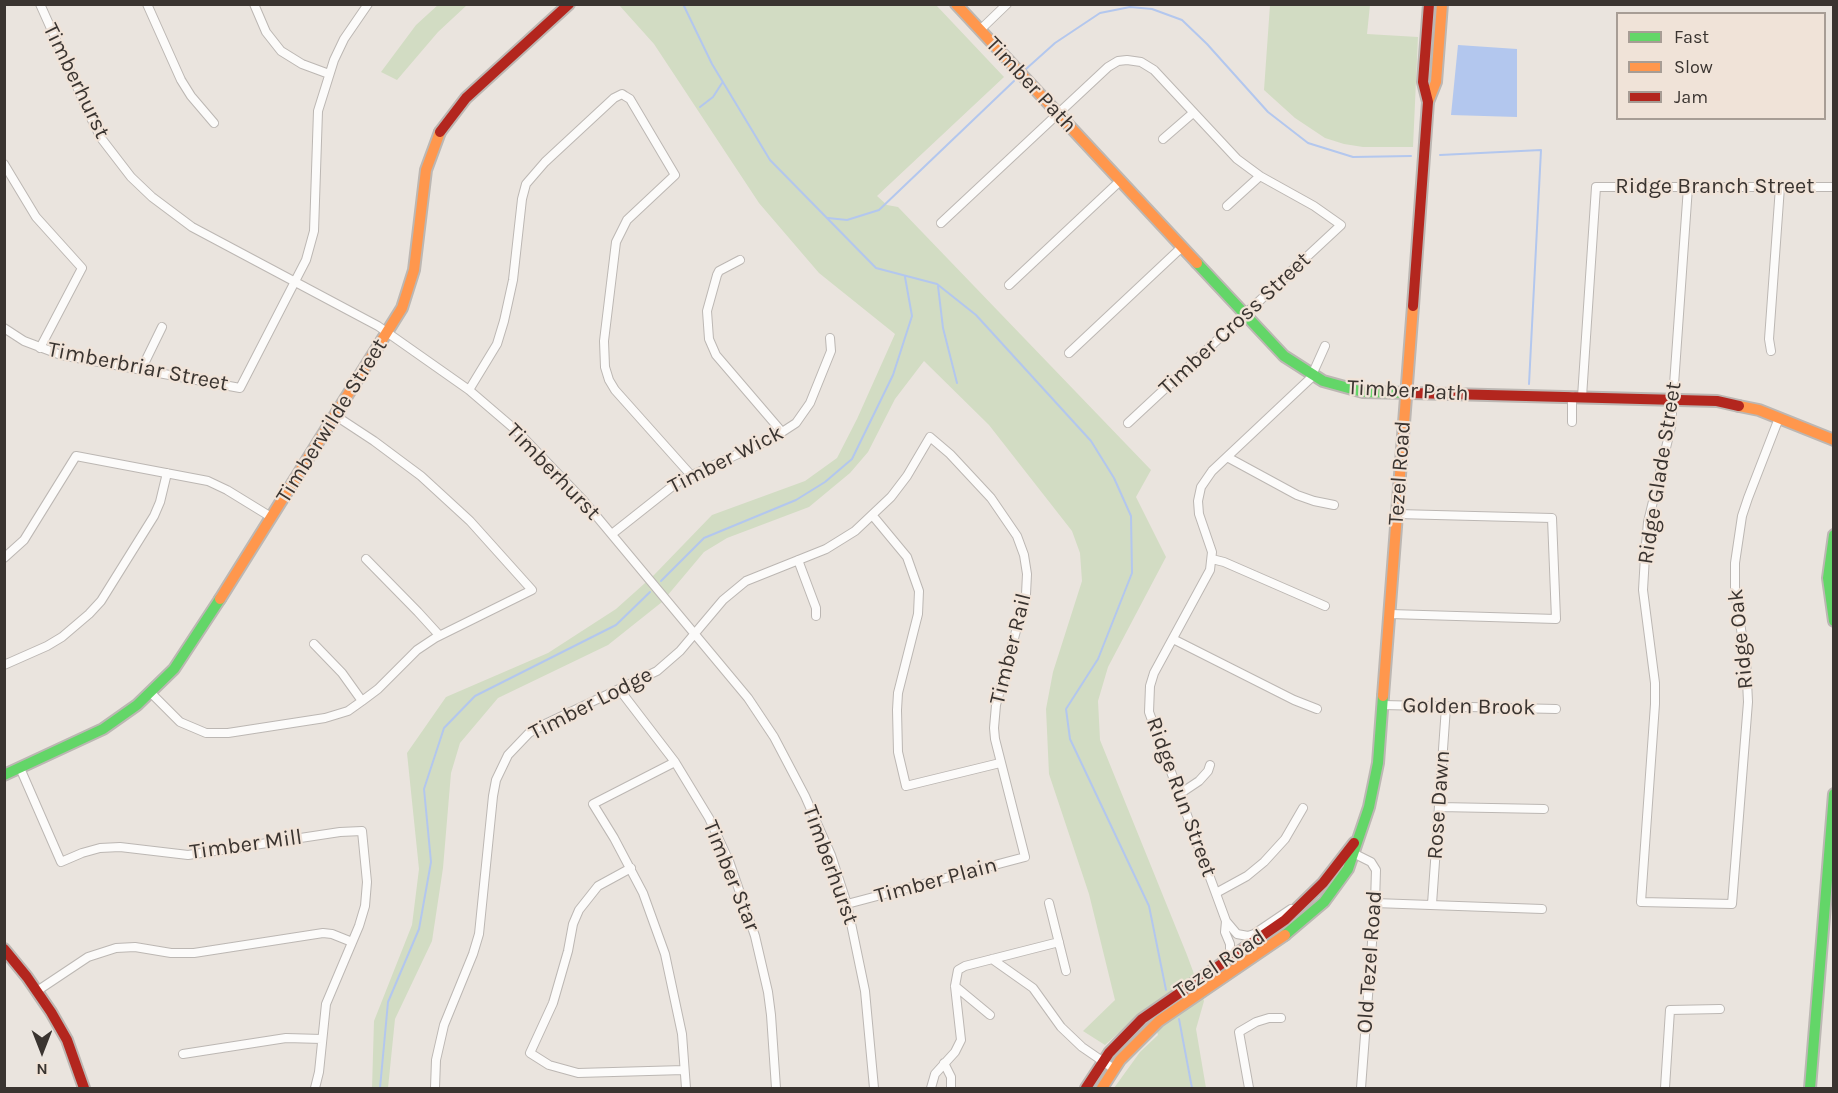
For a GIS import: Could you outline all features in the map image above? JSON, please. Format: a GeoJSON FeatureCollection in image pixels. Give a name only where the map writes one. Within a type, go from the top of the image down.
{"type":"FeatureCollection","features":[{"type":"Feature","properties":{"kind":"street","name":"Timberhurst"},"geometry":{"type":"LineString","coordinates":[[40,4],[101,138],[130,177],[192,227],[387,333],[469,390],[518,432],[612,534],[748,698],[787,761],[822,834],[847,904],[865,991],[874,1089]]}},
{"type":"Feature","properties":{"kind":"street"},"geometry":{"type":"LineString","coordinates":[[147,4],[181,80],[197,104],[214,123]]}},
{"type":"Feature","properties":{"kind":"street"},"geometry":{"type":"LineString","coordinates":[[254,4],[266,32],[281,51],[302,64],[328,74]]}},
{"type":"Feature","properties":{"kind":"street"},"geometry":{"type":"LineString","coordinates":[[296,282],[306,260],[314,231],[318,111],[328,74],[344,39],[368,4]]}},
{"type":"Feature","properties":{"kind":"street","name":"Timberwilde Street"},"geometry":{"type":"LineString","coordinates":[[4,775],[103,729],[151,693],[174,669],[336,416],[402,308],[412,280],[426,170],[434,143],[440,132],[466,98],[569,4]]}},
{"type":"Feature","properties":{"kind":"street","name":"Timber Path"},"geometry":{"type":"LineString","coordinates":[[956,4],[1284,356],[1312,376],[1353,391],[1717,401],[1738,404],[1833,440]]}},
{"type":"Feature","properties":{"kind":"street"},"geometry":{"type":"LineString","coordinates":[[980,30],[1007,4]]}},
{"type":"Feature","properties":{"kind":"street","name":"Tezel Road"},"geometry":{"type":"LineString","coordinates":[[1102,1089],[1114,1069],[1139,1039],[1159,1021],[1308,917],[1335,889],[1348,869],[1351,852],[1362,828],[1375,781],[1383,705],[1428,102],[1424,82],[1429,4]]}},
{"type":"Feature","properties":{"kind":"street","name":"Tezel Road"},"geometry":{"type":"LineString","coordinates":[[1428,102],[1436,82],[1442,4]]}},
{"type":"Feature","properties":{"kind":"street"},"geometry":{"type":"LineString","coordinates":[[941,223],[1108,67],[1118,61],[1127,60],[1141,62],[1148,66],[1237,159],[1260,176],[1227,206]]}},
{"type":"Feature","properties":{"kind":"street"},"geometry":{"type":"LineString","coordinates":[[469,390],[497,344],[504,321],[513,280],[522,200],[526,184],[545,162],[614,98],[622,94],[630,99],[675,175],[627,220],[616,242],[604,349],[609,380],[615,390],[690,474]]}},
{"type":"Feature","properties":{"kind":"street"},"geometry":{"type":"LineString","coordinates":[[1164,139],[1193,113]]}},
{"type":"Feature","properties":{"kind":"street"},"geometry":{"type":"LineString","coordinates":[[4,165],[36,217],[82,268],[40,348]]}},
{"type":"Feature","properties":{"kind":"street","name":"Timber Cross Street"},"geometry":{"type":"LineString","coordinates":[[1128,423],[1341,225],[1314,206],[1260,176]]}},
{"type":"Feature","properties":{"kind":"street"},"geometry":{"type":"LineString","coordinates":[[1009,285],[1120,181]]}},
{"type":"Feature","properties":{"kind":"street","name":"Ridge Branch Street"},"geometry":{"type":"LineString","coordinates":[[1577,396],[1596,187],[1833,187]]}},
{"type":"Feature","properties":{"kind":"street","name":"Ridge Glade Street"},"geometry":{"type":"LineString","coordinates":[[1688,187],[1669,438],[1648,522],[1645,556],[1643,590],[1655,683],[1655,704],[1641,902],[1732,904]]}},
{"type":"Feature","properties":{"kind":"street"},"geometry":{"type":"LineString","coordinates":[[1771,351],[1768,339],[1780,187]]}},
{"type":"Feature","properties":{"kind":"street"},"geometry":{"type":"LineString","coordinates":[[1069,353],[1182,247]]}},
{"type":"Feature","properties":{"kind":"street"},"geometry":{"type":"LineString","coordinates":[[740,260],[719,271],[717,275],[707,311],[709,339],[716,355],[782,432]]}},
{"type":"Feature","properties":{"kind":"street","name":"Timberbriar Street"},"geometry":{"type":"LineString","coordinates":[[4,328],[24,341],[61,355],[240,388],[296,282]]}},
{"type":"Feature","properties":{"kind":"street"},"geometry":{"type":"LineString","coordinates":[[141,370],[162,327]]}},
{"type":"Feature","properties":{"kind":"street","name":"Timber Wick"},"geometry":{"type":"LineString","coordinates":[[612,534],[662,493],[690,474],[782,432],[796,423],[810,404],[831,351],[830,338]]}},
{"type":"Feature","properties":{"kind":"street"},"geometry":{"type":"LineString","coordinates":[[1325,346],[1312,376],[1205,480],[1198,501],[1199,514],[1209,542],[1212,559],[1224,562],[1325,606]]}},
{"type":"Feature","properties":{"kind":"street"},"geometry":{"type":"LineString","coordinates":[[1572,422],[1577,396]]}},
{"type":"Feature","properties":{"kind":"street"},"geometry":{"type":"LineString","coordinates":[[151,693],[180,722],[199,731],[221,734],[325,718],[348,711],[362,701],[378,689],[417,650],[439,635],[532,590],[470,520],[421,476],[336,416]]}},
{"type":"Feature","properties":{"kind":"street","name":"Ridge Oak"},"geometry":{"type":"LineString","coordinates":[[1732,904],[1748,702],[1746,660],[1735,592],[1735,563],[1742,516],[1779,418]]}},
{"type":"Feature","properties":{"kind":"street","name":"Timber Lodge"},"geometry":{"type":"LineString","coordinates":[[435,1089],[436,1060],[444,1025],[470,964],[479,934],[493,796],[502,765],[516,746],[529,733],[651,675],[670,662],[723,600],[746,581],[826,549],[845,538],[873,516],[907,476],[930,437]]}},
{"type":"Feature","properties":{"kind":"street","name":"Timber Rail"},"geometry":{"type":"LineString","coordinates":[[930,437],[950,454],[991,498],[1017,536],[1024,555],[1027,574],[1026,594],[995,711],[995,739],[1024,857]]}},
{"type":"Feature","properties":{"kind":"street"},"geometry":{"type":"LineString","coordinates":[[4,558],[24,540],[76,456],[197,478],[218,485],[271,517]]}},
{"type":"Feature","properties":{"kind":"street"},"geometry":{"type":"LineString","coordinates":[[1227,457],[1297,495],[1334,505]]}},
{"type":"Feature","properties":{"kind":"street"},"geometry":{"type":"LineString","coordinates":[[4,666],[62,637],[101,601],[154,516],[167,473]]}},
{"type":"Feature","properties":{"kind":"street"},"geometry":{"type":"LineString","coordinates":[[1390,614],[1556,619],[1551,518],[1397,514]]}},
{"type":"Feature","properties":{"kind":"street"},"geometry":{"type":"LineString","coordinates":[[873,516],[907,556],[918,591],[918,614],[898,693],[898,752],[906,786],[1000,763]]}},
{"type":"Feature","properties":{"kind":"street"},"geometry":{"type":"LineString","coordinates":[[1833,535],[1828,578],[1833,621]]}},
{"type":"Feature","properties":{"kind":"street","name":"Ridge Run Street"},"geometry":{"type":"LineString","coordinates":[[1212,559],[1207,578],[1154,673],[1148,702],[1149,712],[1178,795],[1226,921],[1230,951],[1225,961]]}},
{"type":"Feature","properties":{"kind":"street"},"geometry":{"type":"LineString","coordinates":[[366,560],[439,635]]}},
{"type":"Feature","properties":{"kind":"street"},"geometry":{"type":"LineString","coordinates":[[798,560],[816,608],[816,616]]}},
{"type":"Feature","properties":{"kind":"street"},"geometry":{"type":"LineString","coordinates":[[1173,639],[1294,700],[1317,709]]}},
{"type":"Feature","properties":{"kind":"street"},"geometry":{"type":"LineString","coordinates":[[314,644],[342,673],[362,701]]}},
{"type":"Feature","properties":{"kind":"street","name":"Timber Star"},"geometry":{"type":"LineString","coordinates":[[619,689],[675,762],[709,818],[729,861],[752,926],[771,1015],[776,1089]]}},
{"type":"Feature","properties":{"kind":"street","name":"Golden Brook"},"geometry":{"type":"LineString","coordinates":[[1383,705],[1556,710]]}},
{"type":"Feature","properties":{"kind":"street","name":"Rose Dawn"},"geometry":{"type":"LineString","coordinates":[[1432,904],[1446,707]]}},
{"type":"Feature","properties":{"kind":"street"},"geometry":{"type":"LineString","coordinates":[[675,762],[592,804],[631,868],[653,917],[678,1008],[686,1089]]}},
{"type":"Feature","properties":{"kind":"street"},"geometry":{"type":"LineString","coordinates":[[1178,795],[1199,781],[1210,765]]}},
{"type":"Feature","properties":{"kind":"street","name":"Timber Mill"},"geometry":{"type":"LineString","coordinates":[[21,768],[61,861],[91,850],[110,847],[188,855],[340,831],[362,831],[367,897],[363,916],[352,942]]}},
{"type":"Feature","properties":{"kind":"street"},"geometry":{"type":"LineString","coordinates":[[1810,1089],[1831,856],[1833,794]]}},
{"type":"Feature","properties":{"kind":"street"},"geometry":{"type":"LineString","coordinates":[[1439,807],[1544,808]]}},
{"type":"Feature","properties":{"kind":"street"},"geometry":{"type":"LineString","coordinates":[[1216,893],[1246,876],[1264,862],[1285,839],[1303,808]]}},
{"type":"Feature","properties":{"kind":"street","name":"Tezel Road"},"geometry":{"type":"LineString","coordinates":[[1086,1089],[1108,1053],[1147,1015],[1285,920],[1307,900],[1351,852]]}},
{"type":"Feature","properties":{"kind":"street","name":"Old Tezel Road"},"geometry":{"type":"LineString","coordinates":[[1351,852],[1371,862],[1376,870],[1361,1089]]}},
{"type":"Feature","properties":{"kind":"street","name":"Timber Plain"},"geometry":{"type":"LineString","coordinates":[[847,904],[1024,857]]}},
{"type":"Feature","properties":{"kind":"street"},"geometry":{"type":"LineString","coordinates":[[631,868],[598,886],[579,910],[573,924],[553,1003],[530,1053],[549,1065],[578,1073],[684,1070]]}},
{"type":"Feature","properties":{"kind":"street"},"geometry":{"type":"LineString","coordinates":[[1226,921],[1237,934],[1248,936],[1307,900]]}},
{"type":"Feature","properties":{"kind":"street"},"geometry":{"type":"LineString","coordinates":[[1049,903],[1066,971]]}},
{"type":"Feature","properties":{"kind":"street"},"geometry":{"type":"LineString","coordinates":[[1375,903],[1542,909]]}},
{"type":"Feature","properties":{"kind":"street"},"geometry":{"type":"LineString","coordinates":[[37,991],[88,957],[116,948],[135,947],[171,953],[194,953],[323,933],[332,934],[352,942],[326,1004],[315,1089]]}},
{"type":"Feature","properties":{"kind":"street"},"geometry":{"type":"LineString","coordinates":[[931,1089],[935,1074],[955,1052],[961,1041],[955,986],[958,970],[1059,942]]}},
{"type":"Feature","properties":{"kind":"street"},"geometry":{"type":"LineString","coordinates":[[4,949],[37,991],[67,1041],[84,1089]]}},
{"type":"Feature","properties":{"kind":"street"},"geometry":{"type":"LineString","coordinates":[[992,959],[1033,988],[1061,1028],[1102,1062],[1114,1069]]}},
{"type":"Feature","properties":{"kind":"street"},"geometry":{"type":"LineString","coordinates":[[955,986],[990,1015]]}},
{"type":"Feature","properties":{"kind":"street"},"geometry":{"type":"LineString","coordinates":[[1665,1089],[1670,1010],[1720,1009]]}},
{"type":"Feature","properties":{"kind":"street"},"geometry":{"type":"LineString","coordinates":[[1250,1089],[1239,1032],[1256,1022],[1269,1018],[1281,1018]]}},
{"type":"Feature","properties":{"kind":"street"},"geometry":{"type":"LineString","coordinates":[[183,1054],[286,1038],[322,1039]]}},
{"type":"Feature","properties":{"kind":"street"},"geometry":{"type":"LineString","coordinates":[[944,1063],[951,1077],[951,1089]]}},
{"type":"Feature","properties":{"kind":"green space"},"geometry":{"type":"Polygon","coordinates":[[[439,4],[467,5],[438,32],[397,80],[381,72],[416,25],[439,4]]]}},
{"type":"Feature","properties":{"kind":"green space"},"geometry":{"type":"Polygon","coordinates":[[[619,5],[936,5],[1004,77],[877,196],[887,205],[898,207],[1151,470],[1136,497],[1166,557],[1108,667],[1098,701],[1100,740],[1204,1001],[1196,1029],[1206,1088],[1114,1088],[1140,1052],[1158,1035],[1149,1006],[1105,1045],[1083,1031],[1115,1000],[1089,894],[1049,774],[1046,709],[1053,672],[1082,581],[1080,553],[1072,531],[989,425],[924,361],[895,399],[868,452],[850,473],[809,507],[727,538],[704,552],[662,602],[608,645],[498,698],[460,743],[451,773],[443,868],[432,941],[395,1019],[388,1088],[372,1088],[374,1021],[412,925],[419,869],[407,753],[446,697],[548,653],[616,609],[654,575],[712,515],[805,481],[837,458],[895,334],[819,273],[759,203],[654,44],[619,5]]]}},
{"type":"Feature","properties":{"kind":"green space"},"geometry":{"type":"Polygon","coordinates":[[[1270,5],[1370,5],[1367,34],[1418,37],[1413,147],[1363,147],[1325,138],[1295,118],[1264,90],[1270,5]]]}},
{"type":"Feature","properties":{"kind":"water"},"geometry":{"type":"Polygon","coordinates":[[[1458,45],[1517,49],[1517,117],[1451,115],[1458,45]]]}},
{"type":"Feature","properties":{"kind":"waterway"},"geometry":{"type":"LineString","coordinates":[[683,4],[712,64],[770,160],[876,268],[937,284],[976,315],[1091,441],[1114,478],[1131,516],[1132,573],[1098,659],[1066,709],[1070,739],[1149,906],[1166,990]]}},
{"type":"Feature","properties":{"kind":"waterway"},"geometry":{"type":"LineString","coordinates":[[1026,69],[1055,43],[1100,13],[1130,7],[1152,9],[1182,20],[1207,44],[1268,112],[1308,143],[1353,157],[1411,156]]}},
{"type":"Feature","properties":{"kind":"waterway"},"geometry":{"type":"LineString","coordinates":[[828,218],[847,220],[879,210],[1014,81]]}},
{"type":"Feature","properties":{"kind":"waterway"},"geometry":{"type":"LineString","coordinates":[[700,107],[713,97],[722,83]]}},
{"type":"Feature","properties":{"kind":"waterway"},"geometry":{"type":"LineString","coordinates":[[1440,155],[1541,150],[1529,384]]}},
{"type":"Feature","properties":{"kind":"waterway"},"geometry":{"type":"LineString","coordinates":[[661,581],[704,538],[796,500],[825,482],[852,459],[893,375],[912,316],[905,277]]}},
{"type":"Feature","properties":{"kind":"waterway"},"geometry":{"type":"LineString","coordinates":[[938,286],[943,328],[957,383]]}},
{"type":"Feature","properties":{"kind":"waterway"},"geometry":{"type":"LineString","coordinates":[[380,1088],[388,1002],[419,929],[431,862],[424,789],[444,728],[475,696],[616,625],[650,592]]}},
{"type":"Feature","properties":{"kind":"waterway"},"geometry":{"type":"LineString","coordinates":[[1179,1019],[1192,1088]]}},
{"type":"Feature","properties":{"kind":"traffic: fast"},"geometry":{"type":"LineString","coordinates":[[1197,263],[1284,356],[1323,381],[1363,392],[1411,393]]}},
{"type":"Feature","properties":{"kind":"traffic: fast"},"geometry":{"type":"LineString","coordinates":[[1834,535],[1828,578],[1834,621]]}},
{"type":"Feature","properties":{"kind":"traffic: fast"},"geometry":{"type":"LineString","coordinates":[[4,775],[103,729],[137,705],[174,669],[220,599]]}},
{"type":"Feature","properties":{"kind":"traffic: fast"},"geometry":{"type":"LineString","coordinates":[[1285,935],[1324,902],[1348,869],[1369,807],[1378,763],[1383,696]]}},
{"type":"Feature","properties":{"kind":"traffic: fast"},"geometry":{"type":"LineString","coordinates":[[1810,1088],[1834,794]]}},
{"type":"Feature","properties":{"kind":"traffic: slow"},"geometry":{"type":"LineString","coordinates":[[956,4],[1197,263]]}},
{"type":"Feature","properties":{"kind":"traffic: slow"},"geometry":{"type":"LineString","coordinates":[[1428,102],[1436,82],[1442,4]]}},
{"type":"Feature","properties":{"kind":"traffic: slow"},"geometry":{"type":"LineString","coordinates":[[220,599],[402,308],[414,270],[426,170],[440,132]]}},
{"type":"Feature","properties":{"kind":"traffic: slow"},"geometry":{"type":"LineString","coordinates":[[1383,696],[1413,306]]}},
{"type":"Feature","properties":{"kind":"traffic: slow"},"geometry":{"type":"LineString","coordinates":[[1739,406],[1759,410],[1834,440]]}},
{"type":"Feature","properties":{"kind":"traffic: slow"},"geometry":{"type":"LineString","coordinates":[[1102,1088],[1120,1060],[1159,1021],[1285,935]]}},
{"type":"Feature","properties":{"kind":"traffic: jam"},"geometry":{"type":"LineString","coordinates":[[440,132],[466,98],[569,4]]}},
{"type":"Feature","properties":{"kind":"traffic: jam"},"geometry":{"type":"LineString","coordinates":[[1413,306],[1428,102],[1423,82],[1429,4]]}},
{"type":"Feature","properties":{"kind":"traffic: jam"},"geometry":{"type":"LineString","coordinates":[[1411,393],[1717,401],[1739,406]]}},
{"type":"Feature","properties":{"kind":"traffic: jam"},"geometry":{"type":"LineString","coordinates":[[1086,1088],[1109,1053],[1142,1019],[1285,920],[1323,883],[1354,843]]}},
{"type":"Feature","properties":{"kind":"traffic: jam"},"geometry":{"type":"LineString","coordinates":[[4,949],[51,1012],[67,1040],[84,1088]]}}]}
